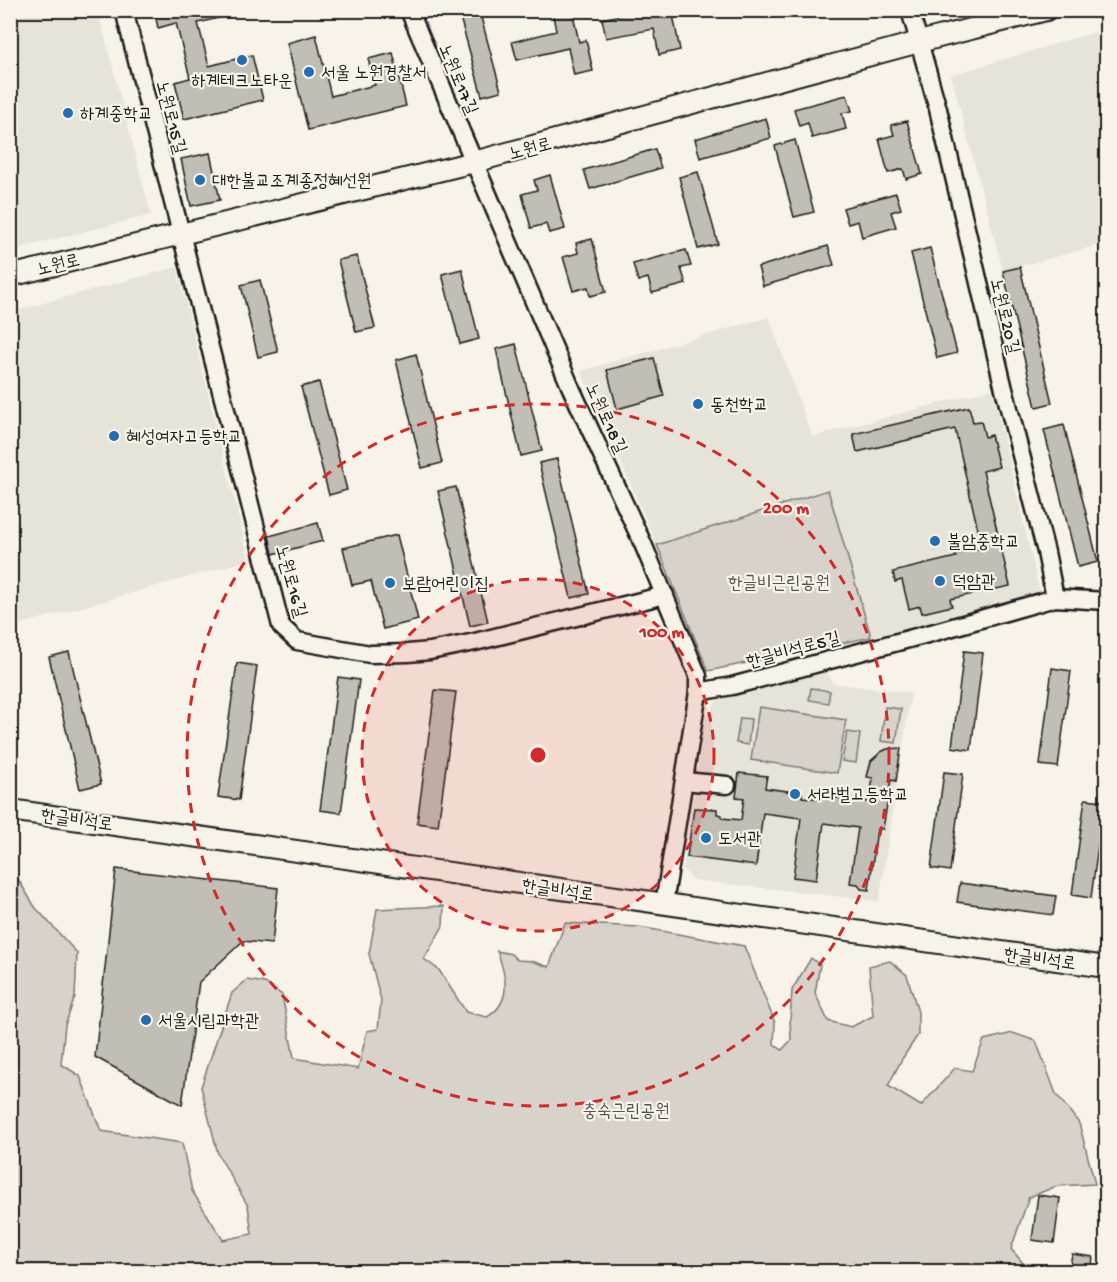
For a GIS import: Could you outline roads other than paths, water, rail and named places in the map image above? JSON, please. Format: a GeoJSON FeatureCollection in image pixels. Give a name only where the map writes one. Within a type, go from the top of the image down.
{"type":"FeatureCollection","features":[{"type":"Feature","properties":{"kind":"main road","name":"노원로"},"geometry":{"type":"LineString","coordinates":[[10,276],[474,162],[1046,10]]}},
{"type":"Feature","properties":{"kind":"main road","name":"한글비석로"},"geometry":{"type":"LineString","coordinates":[[10,810],[1107,967]]}},
{"type":"Feature","properties":{"kind":"street","name":"노원로15길"},"geometry":{"type":"LineString","coordinates":[[124,10],[182,234]]}},
{"type":"Feature","properties":{"kind":"street","name":"노원로17길"},"geometry":{"type":"LineString","coordinates":[[409,10],[474,162]]}},
{"type":"Feature","properties":{"kind":"street","name":"노원로20길"},"geometry":{"type":"LineString","coordinates":[[910,10],[938,110],[997,363],[1046,552],[1055,598]]}},
{"type":"Feature","properties":{"kind":"street","name":"노원로18길"},"geometry":{"type":"LineString","coordinates":[[474,162],[571,388],[634,523],[692,658],[698,676],[698,692]]}},
{"type":"Feature","properties":{"kind":"street","name":"노원로16길"},"geometry":{"type":"LineString","coordinates":[[182,234],[281,626],[297,641],[370,654],[430,651],[664,595]]}},
{"type":"Feature","properties":{"kind":"street","name":"한글비석로5길"},"geometry":{"type":"LineString","coordinates":[[698,692],[732,686],[1055,598],[1107,601]]}},
{"type":"Feature","properties":{"kind":"street"},"geometry":{"type":"LineString","coordinates":[[664,904],[698,692]]}},
{"type":"Feature","properties":{"kind":"street"},"geometry":{"type":"LineString","coordinates":[[684,781],[727,785]]}},
{"type":"Feature","properties":{"kind":"place","name":"하계테크노타운"},"geometry":{"type":"Point","coordinates":[242,60]}},
{"type":"Feature","properties":{"kind":"place","name":"서울 노원경찰서"},"geometry":{"type":"Point","coordinates":[309,72]}},
{"type":"Feature","properties":{"kind":"place","name":"하계중학교"},"geometry":{"type":"Point","coordinates":[68,113]}},
{"type":"Feature","properties":{"kind":"place","name":"대한불교조계종정혜선원"},"geometry":{"type":"Point","coordinates":[200,180]}},
{"type":"Feature","properties":{"kind":"place","name":"동천학교"},"geometry":{"type":"Point","coordinates":[698,404]}},
{"type":"Feature","properties":{"kind":"place","name":"혜성여자고등학교"},"geometry":{"type":"Point","coordinates":[114,436]}},
{"type":"Feature","properties":{"kind":"place","name":"불암중학교"},"geometry":{"type":"Point","coordinates":[935,541]}},
{"type":"Feature","properties":{"kind":"place","name":"덕암관"},"geometry":{"type":"Point","coordinates":[940,581]}},
{"type":"Feature","properties":{"kind":"place","name":"보람어린이집"},"geometry":{"type":"Point","coordinates":[390,583]}},
{"type":"Feature","properties":{"kind":"place","name":"서라벌고등학교"},"geometry":{"type":"Point","coordinates":[795,794]}},
{"type":"Feature","properties":{"kind":"place","name":"도서관"},"geometry":{"type":"Point","coordinates":[706,838]}},
{"type":"Feature","properties":{"kind":"place","name":"서울시립과학관"},"geometry":{"type":"Point","coordinates":[146,1020]}},
{"type":"Feature","properties":{"kind":"park label","name":"한글비근린공원"},"geometry":{"type":"Point","coordinates":[779,582]}},
{"type":"Feature","properties":{"kind":"park label","name":"충숙근린공원"},"geometry":{"type":"Point","coordinates":[626,1110]}}]}
